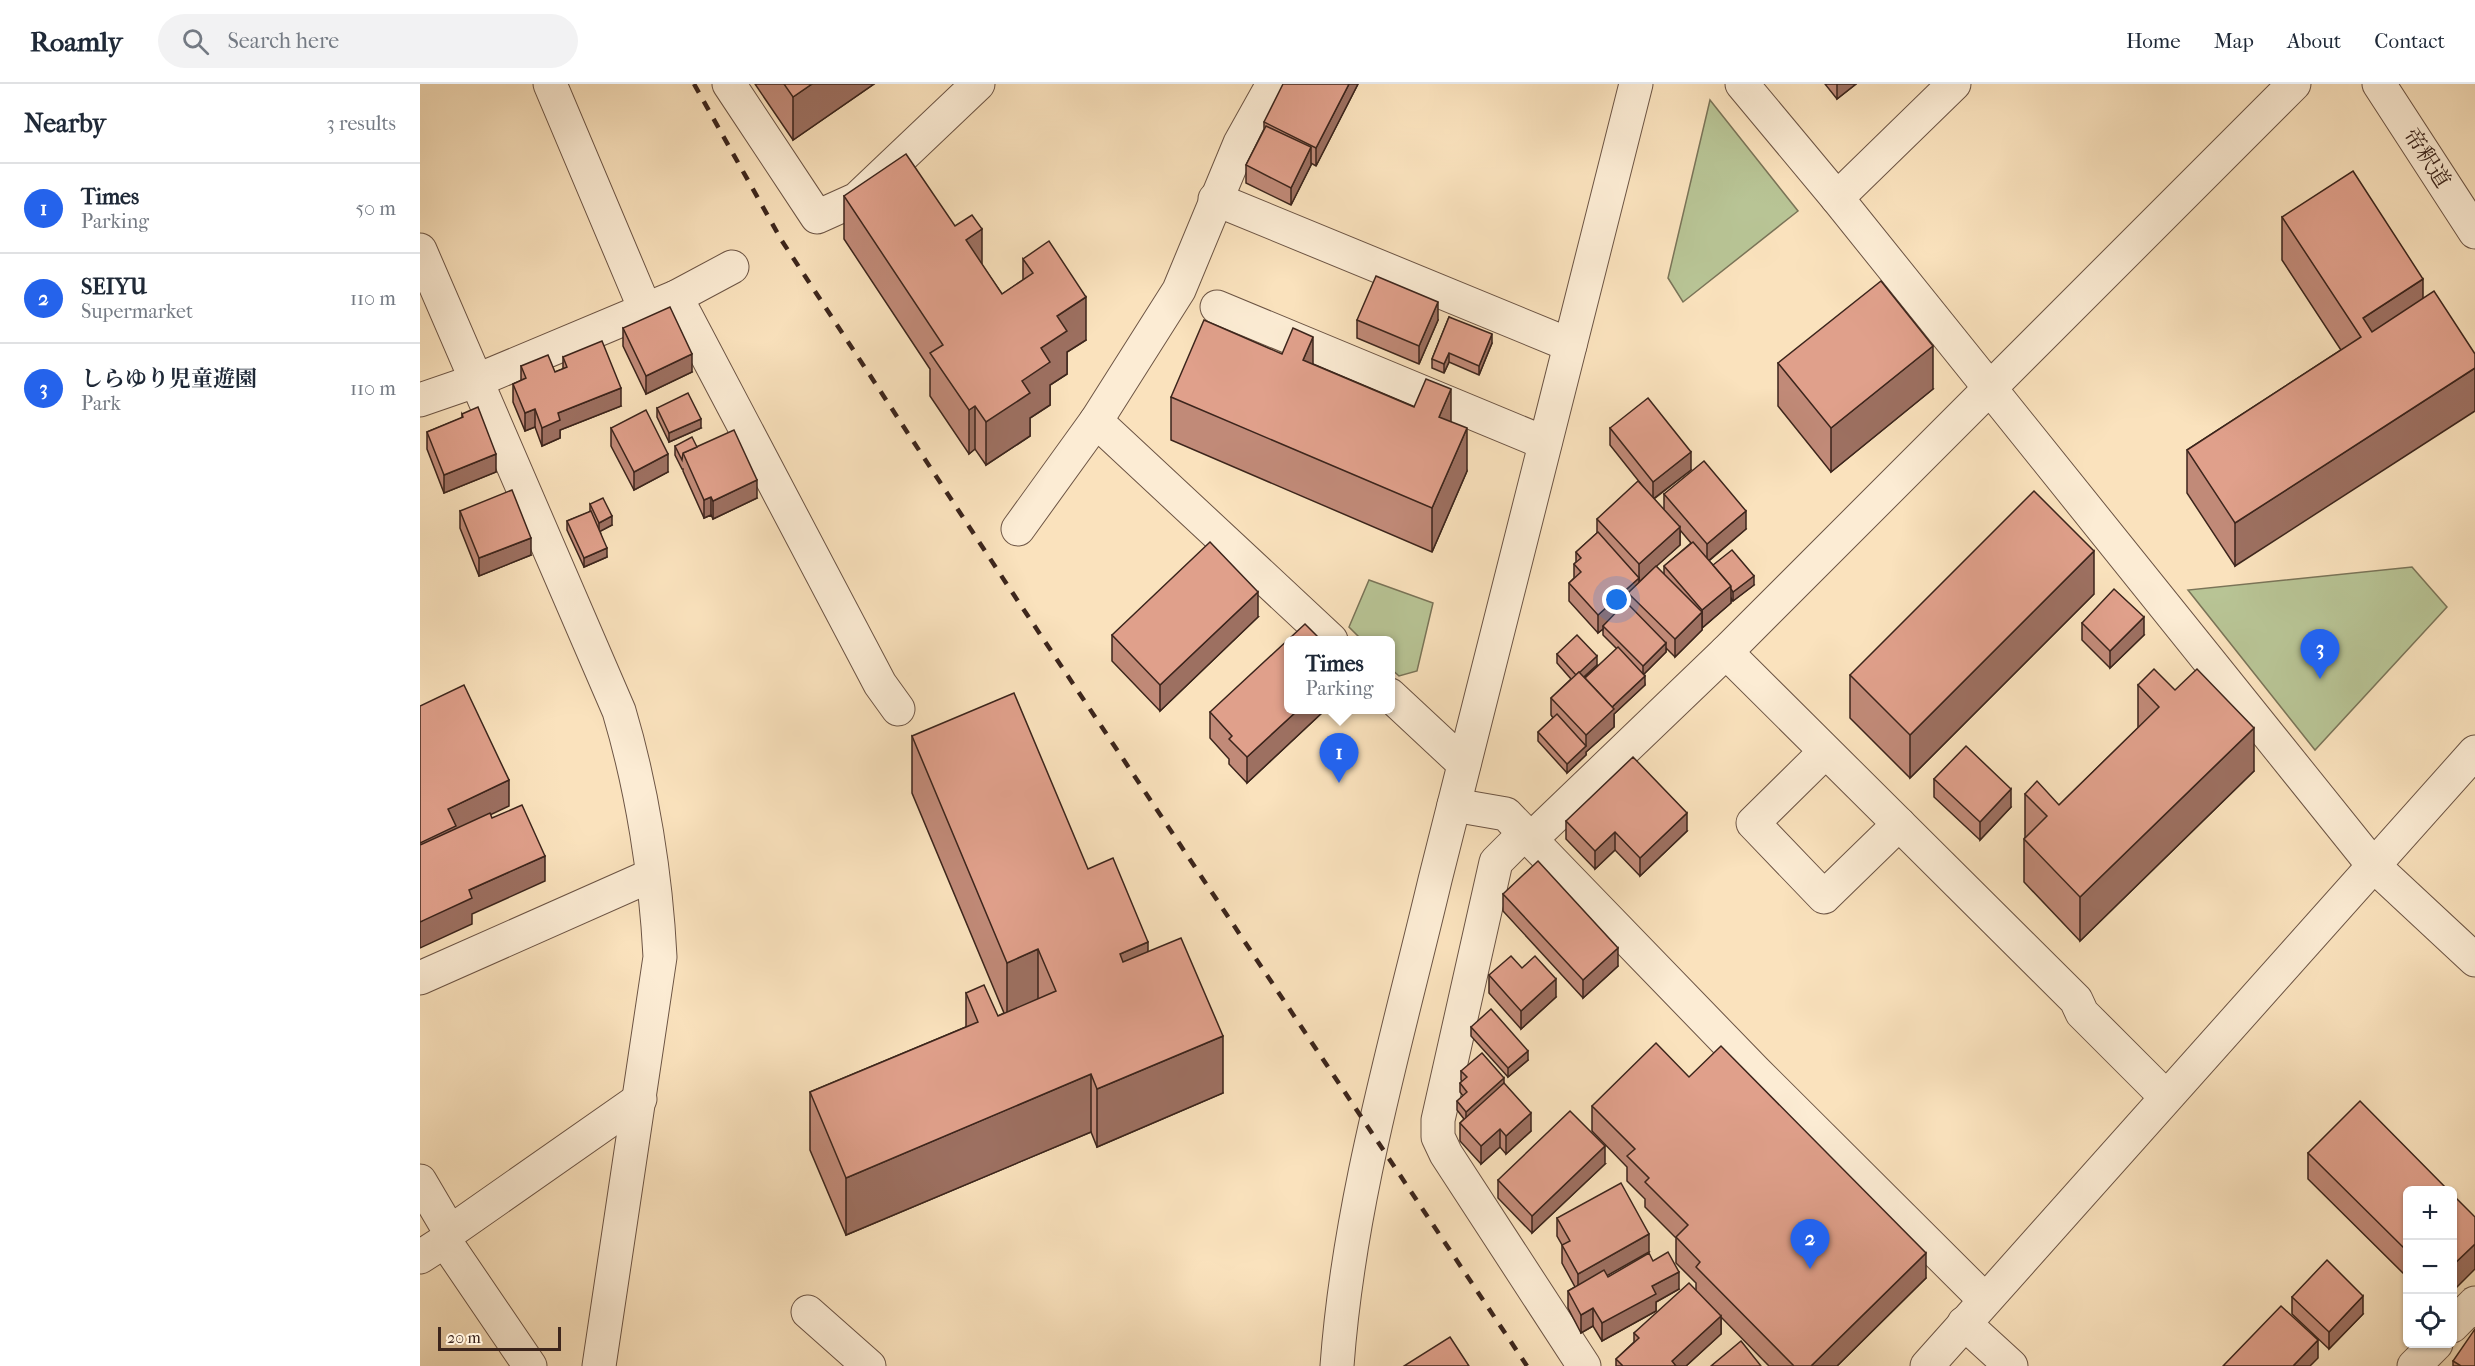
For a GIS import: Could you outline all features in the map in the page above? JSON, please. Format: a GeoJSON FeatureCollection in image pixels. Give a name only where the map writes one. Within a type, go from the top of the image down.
{"type":"FeatureCollection","features":[{"type":"Feature","properties":{"kind":"street"},"geometry":{"type":"LineString","coordinates":[[550,84],[645,309]]}},
{"type":"Feature","properties":{"kind":"street"},"geometry":{"type":"LineString","coordinates":[[729,84],[817,217],[857,199],[978,84]]}},
{"type":"Feature","properties":{"kind":"street"},"geometry":{"type":"LineString","coordinates":[[1018,529],[1096,422],[1179,290],[1240,143],[1273,84]]}},
{"type":"Feature","properties":{"kind":"street"},"geometry":{"type":"LineString","coordinates":[[1337,1366],[1340,1322],[1373,1136],[1464,764],[1636,84]]}},
{"type":"Feature","properties":{"kind":"street"},"geometry":{"type":"LineString","coordinates":[[1742,84],[1837,198],[2373,865],[2475,960]]}},
{"type":"Feature","properties":{"kind":"street"},"geometry":{"type":"LineString","coordinates":[[1837,198],[1954,84]]}},
{"type":"Feature","properties":{"kind":"street"},"geometry":{"type":"LineString","coordinates":[[1584,1366],[1446,1154],[1438,1137],[1438,1120],[1451,1054],[1496,861],[1528,836],[1726,652],[2294,84]]}},
{"type":"Feature","properties":{"kind":"street","name":"帝釈道"},"geometry":{"type":"LineString","coordinates":[[2379,84],[2475,232]]}},
{"type":"Feature","properties":{"kind":"street"},"geometry":{"type":"LineString","coordinates":[[1215,199],[1570,345]]}},
{"type":"Feature","properties":{"kind":"street"},"geometry":{"type":"LineString","coordinates":[[421,256],[478,380],[620,711],[635,766],[658,916],[660,957],[599,1366]]}},
{"type":"Feature","properties":{"kind":"street"},"geometry":{"type":"LineString","coordinates":[[420,400],[478,380],[676,297],[732,267]]}},
{"type":"Feature","properties":{"kind":"street"},"geometry":{"type":"LineString","coordinates":[[676,297],[880,684],[898,709]]}},
{"type":"Feature","properties":{"kind":"street"},"geometry":{"type":"LineString","coordinates":[[1217,308],[1545,443]]}},
{"type":"Feature","properties":{"kind":"street"},"geometry":{"type":"LineString","coordinates":[[1096,422],[1327,636]]}},
{"type":"Feature","properties":{"kind":"street"},"geometry":{"type":"LineString","coordinates":[[1726,652],[2076,1000],[2082,1013],[2166,1097]]}},
{"type":"Feature","properties":{"kind":"street"},"geometry":{"type":"LineString","coordinates":[[1395,700],[1464,764]]}},
{"type":"Feature","properties":{"kind":"street"},"geometry":{"type":"LineString","coordinates":[[1825,752],[1753,823],[1824,897],[1899,824]]}},
{"type":"Feature","properties":{"kind":"street"},"geometry":{"type":"LineString","coordinates":[[1927,1366],[2475,752]]}},
{"type":"Feature","properties":{"kind":"street"},"geometry":{"type":"LineString","coordinates":[[1454,805],[1506,814],[1528,836],[1755,1071],[1974,1312],[2011,1366]]}},
{"type":"Feature","properties":{"kind":"street"},"geometry":{"type":"LineString","coordinates":[[420,978],[651,875]]}},
{"type":"Feature","properties":{"kind":"street"},"geometry":{"type":"LineString","coordinates":[[439,1243],[639,1099]]}},
{"type":"Feature","properties":{"kind":"street"},"geometry":{"type":"LineString","coordinates":[[420,1182],[439,1243],[530,1366]]}},
{"type":"Feature","properties":{"kind":"street"},"geometry":{"type":"LineString","coordinates":[[2457,1321],[2475,1303]]}},
{"type":"Feature","properties":{"kind":"street"},"geometry":{"type":"LineString","coordinates":[[808,1312],[869,1366]]}},
{"type":"Feature","properties":{"kind":"street"},"geometry":{"type":"LineString","coordinates":[[2414,1366],[2432,1348]]}},
{"type":"Feature","properties":{"kind":"green space"},"geometry":{"type":"Polygon","coordinates":[[[1710,100],[1798,211],[1683,302],[1668,278],[1710,100]]]}},
{"type":"Feature","properties":{"kind":"green space"},"geometry":{"type":"Polygon","coordinates":[[[2412,567],[2447,607],[2315,750],[2188,590],[2412,567]]]}},
{"type":"Feature","properties":{"kind":"green space"},"geometry":{"type":"Polygon","coordinates":[[[1369,580],[1433,603],[1417,671],[1399,676],[1395,672],[1395,636],[1358,636],[1349,627],[1369,580]]]}},
{"type":"Feature","properties":{"kind":"building"},"geometry":{"type":"Polygon","coordinates":[[[784,84],[812,84],[793,97],[784,84]]]}},
{"type":"Feature","properties":{"kind":"building"},"geometry":{"type":"Polygon","coordinates":[[[1283,84],[1349,84],[1316,148],[1264,122],[1283,84]]]}},
{"type":"Feature","properties":{"kind":"building"},"geometry":{"type":"Polygon","coordinates":[[[1266,126],[1311,147],[1291,188],[1246,165],[1266,126]]]}},
{"type":"Feature","properties":{"kind":"building"},"geometry":{"type":"Polygon","coordinates":[[[906,154],[955,226],[972,215],[982,229],[966,240],[1002,294],[1033,273],[1023,259],[1049,241],[1086,297],[1057,316],[1067,331],[1041,348],[1050,362],[1022,381],[1030,393],[986,422],[975,406],[969,410],[930,353],[943,345],[844,196],[906,154]]]}},
{"type":"Feature","properties":{"kind":"building"},"geometry":{"type":"Polygon","coordinates":[[[2353,171],[2423,279],[2363,318],[2372,332],[2434,291],[2475,354],[2475,368],[2235,523],[2187,450],[2361,337],[2282,217],[2353,171]]]}},
{"type":"Feature","properties":{"kind":"building"},"geometry":{"type":"Polygon","coordinates":[[[1376,276],[1438,302],[1419,346],[1357,320],[1376,276]]]}},
{"type":"Feature","properties":{"kind":"building"},"geometry":{"type":"Polygon","coordinates":[[[1881,281],[1933,346],[1831,428],[1778,363],[1881,281]]]}},
{"type":"Feature","properties":{"kind":"building"},"geometry":{"type":"Polygon","coordinates":[[[670,307],[692,354],[646,376],[623,328],[670,307]]]}},
{"type":"Feature","properties":{"kind":"building"},"geometry":{"type":"Polygon","coordinates":[[[1449,317],[1492,334],[1479,366],[1449,353],[1444,364],[1432,359],[1449,317]]]}},
{"type":"Feature","properties":{"kind":"building"},"geometry":{"type":"Polygon","coordinates":[[[1204,320],[1282,354],[1293,328],[1313,337],[1303,360],[1414,407],[1426,379],[1451,389],[1439,417],[1467,428],[1432,508],[1171,397],[1204,320]]]}},
{"type":"Feature","properties":{"kind":"building"},"geometry":{"type":"Polygon","coordinates":[[[602,341],[621,388],[558,413],[560,420],[542,428],[535,409],[525,413],[513,384],[526,378],[521,366],[548,355],[555,372],[567,367],[563,357],[602,341]]]}},
{"type":"Feature","properties":{"kind":"building"},"geometry":{"type":"Polygon","coordinates":[[[688,393],[701,419],[669,433],[657,408],[688,393]]]}},
{"type":"Feature","properties":{"kind":"building"},"geometry":{"type":"Polygon","coordinates":[[[1648,398],[1691,452],[1653,482],[1610,428],[1648,398]]]}},
{"type":"Feature","properties":{"kind":"building"},"geometry":{"type":"Polygon","coordinates":[[[478,407],[496,454],[444,475],[427,432],[463,417],[462,414],[478,407]]]}},
{"type":"Feature","properties":{"kind":"building"},"geometry":{"type":"Polygon","coordinates":[[[646,410],[668,454],[634,472],[611,428],[646,410]]]}},
{"type":"Feature","properties":{"kind":"building"},"geometry":{"type":"Polygon","coordinates":[[[734,430],[757,480],[713,501],[711,497],[704,500],[683,453],[734,430]]]}},
{"type":"Feature","properties":{"kind":"building"},"geometry":{"type":"Polygon","coordinates":[[[692,437],[697,447],[683,453],[682,460],[675,446],[692,437]]]}},
{"type":"Feature","properties":{"kind":"building"},"geometry":{"type":"Polygon","coordinates":[[[1704,461],[1746,511],[1707,544],[1664,494],[1704,461]]]}},
{"type":"Feature","properties":{"kind":"building"},"geometry":{"type":"Polygon","coordinates":[[[1638,481],[1680,527],[1639,564],[1597,519],[1638,481]]]}},
{"type":"Feature","properties":{"kind":"building"},"geometry":{"type":"Polygon","coordinates":[[[512,490],[531,538],[479,558],[460,511],[512,490]]]}},
{"type":"Feature","properties":{"kind":"building"},"geometry":{"type":"Polygon","coordinates":[[[2034,491],[2094,551],[1910,735],[1850,675],[2034,491]]]}},
{"type":"Feature","properties":{"kind":"building"},"geometry":{"type":"Polygon","coordinates":[[[603,498],[612,516],[599,523],[590,504],[603,498]]]}},
{"type":"Feature","properties":{"kind":"building"},"geometry":{"type":"Polygon","coordinates":[[[591,511],[607,548],[584,558],[567,521],[591,511]]]}},
{"type":"Feature","properties":{"kind":"building"},"geometry":{"type":"Polygon","coordinates":[[[1598,532],[1639,578],[1598,615],[1569,583],[1581,572],[1574,564],[1581,558],[1576,552],[1598,532]]]}},
{"type":"Feature","properties":{"kind":"building"},"geometry":{"type":"Polygon","coordinates":[[[1210,542],[1258,592],[1160,685],[1112,635],[1210,542]]]}},
{"type":"Feature","properties":{"kind":"building"},"geometry":{"type":"Polygon","coordinates":[[[1693,542],[1731,586],[1702,610],[1664,566],[1693,542]]]}},
{"type":"Feature","properties":{"kind":"building"},"geometry":{"type":"Polygon","coordinates":[[[1732,550],[1754,576],[1733,592],[1731,586],[1713,565],[1732,550]]]}},
{"type":"Feature","properties":{"kind":"building"},"geometry":{"type":"Polygon","coordinates":[[[1656,566],[1702,612],[1675,639],[1628,593],[1656,566]]]}},
{"type":"Feature","properties":{"kind":"building"},"geometry":{"type":"Polygon","coordinates":[[[2114,589],[2144,617],[2110,651],[2082,623],[2114,589]]]}},
{"type":"Feature","properties":{"kind":"building"},"geometry":{"type":"Polygon","coordinates":[[[1626,602],[1666,643],[1643,666],[1603,626],[1626,602]]]}},
{"type":"Feature","properties":{"kind":"building"},"geometry":{"type":"Polygon","coordinates":[[[1305,624],[1317,636],[1292,636],[1305,624]]]}},
{"type":"Feature","properties":{"kind":"building"},"geometry":{"type":"Polygon","coordinates":[[[1577,635],[1597,656],[1576,675],[1557,654],[1577,635]]]}},
{"type":"Feature","properties":{"kind":"building"},"geometry":{"type":"Polygon","coordinates":[[[1284,643],[1284,714],[1294,714],[1247,757],[1229,739],[1232,736],[1210,712],[1284,643]]]}},
{"type":"Feature","properties":{"kind":"building"},"geometry":{"type":"Polygon","coordinates":[[[1618,647],[1645,676],[1612,707],[1585,678],[1618,647]]]}},
{"type":"Feature","properties":{"kind":"building"},"geometry":{"type":"Polygon","coordinates":[[[2154,669],[2175,690],[2197,669],[2254,728],[2080,897],[2024,839],[2047,816],[2025,794],[2037,781],[2059,805],[2159,707],[2138,685],[2154,669]]]}},
{"type":"Feature","properties":{"kind":"building"},"geometry":{"type":"Polygon","coordinates":[[[1579,672],[1614,709],[1586,735],[1551,698],[1579,672]]]}},
{"type":"Feature","properties":{"kind":"building"},"geometry":{"type":"Polygon","coordinates":[[[464,685],[509,780],[448,809],[456,826],[420,843],[420,706],[464,685]]]}},
{"type":"Feature","properties":{"kind":"building"},"geometry":{"type":"Polygon","coordinates":[[[1014,693],[1088,869],[1113,858],[1148,942],[1120,954],[1123,962],[1181,938],[1223,1036],[1097,1089],[1091,1074],[846,1178],[810,1092],[978,1022],[966,993],[984,985],[998,1016],[1056,991],[1038,949],[1007,963],[912,736],[1014,693]]]}},
{"type":"Feature","properties":{"kind":"building"},"geometry":{"type":"Polygon","coordinates":[[[1557,714],[1586,746],[1567,764],[1538,732],[1557,714]]]}},
{"type":"Feature","properties":{"kind":"building"},"geometry":{"type":"Polygon","coordinates":[[[1966,746],[2011,789],[1980,822],[1934,779],[1966,746]]]}},
{"type":"Feature","properties":{"kind":"building"},"geometry":{"type":"Polygon","coordinates":[[[1633,757],[1687,813],[1640,858],[1615,832],[1595,851],[1566,821],[1633,757]]]}},
{"type":"Feature","properties":{"kind":"building"},"geometry":{"type":"Polygon","coordinates":[[[522,805],[545,856],[469,890],[472,898],[420,922],[420,845],[490,813],[492,818],[522,805]]]}},
{"type":"Feature","properties":{"kind":"building"},"geometry":{"type":"Polygon","coordinates":[[[1538,861],[1618,948],[1583,980],[1503,894],[1538,861]]]}},
{"type":"Feature","properties":{"kind":"building"},"geometry":{"type":"Polygon","coordinates":[[[1511,956],[1522,968],[1535,956],[1556,979],[1521,1011],[1489,975],[1511,956]]]}},
{"type":"Feature","properties":{"kind":"building"},"geometry":{"type":"Polygon","coordinates":[[[1491,1009],[1528,1051],[1508,1068],[1471,1027],[1491,1009]]]}},
{"type":"Feature","properties":{"kind":"building"},"geometry":{"type":"Polygon","coordinates":[[[1656,1043],[1689,1077],[1721,1046],[1926,1253],[1811,1366],[1794,1366],[1696,1267],[1700,1262],[1676,1237],[1688,1225],[1645,1182],[1649,1178],[1627,1156],[1635,1149],[1592,1106],[1656,1043]]]}},
{"type":"Feature","properties":{"kind":"building"},"geometry":{"type":"Polygon","coordinates":[[[1482,1053],[1504,1078],[1466,1112],[1457,1101],[1467,1092],[1460,1083],[1467,1077],[1461,1071],[1482,1053]]]}},
{"type":"Feature","properties":{"kind":"building"},"geometry":{"type":"Polygon","coordinates":[[[1504,1083],[1531,1113],[1506,1136],[1500,1129],[1481,1146],[1460,1123],[1504,1083]]]}},
{"type":"Feature","properties":{"kind":"building"},"geometry":{"type":"Polygon","coordinates":[[[2360,1101],[2444,1186],[2403,1186],[2403,1247],[2308,1153],[2360,1101]]]}},
{"type":"Feature","properties":{"kind":"building"},"geometry":{"type":"Polygon","coordinates":[[[1570,1111],[1605,1146],[1532,1216],[1498,1180],[1570,1111]]]}},
{"type":"Feature","properties":{"kind":"building"},"geometry":{"type":"Polygon","coordinates":[[[1621,1183],[1649,1234],[1578,1274],[1562,1245],[1570,1241],[1557,1218],[1621,1183]]]}},
{"type":"Feature","properties":{"kind":"building"},"geometry":{"type":"Polygon","coordinates":[[[2457,1199],[2475,1217],[2475,1244],[2457,1261],[2457,1199]]]}},
{"type":"Feature","properties":{"kind":"building"},"geometry":{"type":"Polygon","coordinates":[[[1668,1252],[1679,1272],[1652,1286],[1656,1294],[1602,1323],[1593,1308],[1581,1315],[1568,1291],[1604,1270],[1608,1277],[1649,1253],[1653,1261],[1668,1252]]]}},
{"type":"Feature","properties":{"kind":"building"},"geometry":{"type":"Polygon","coordinates":[[[2327,1260],[2363,1296],[2329,1332],[2292,1297],[2327,1260]]]}},
{"type":"Feature","properties":{"kind":"building"},"geometry":{"type":"Polygon","coordinates":[[[1689,1283],[1721,1316],[1672,1361],[1676,1366],[1623,1366],[1616,1359],[1639,1338],[1634,1333],[1689,1283]]]}},
{"type":"Feature","properties":{"kind":"building"},"geometry":{"type":"Polygon","coordinates":[[[2281,1306],[2318,1340],[2293,1366],[2223,1366],[2281,1306]]]}},
{"type":"Feature","properties":{"kind":"building"},"geometry":{"type":"Polygon","coordinates":[[[2475,1329],[2475,1366],[2461,1366],[2453,1361],[2475,1329]]]}},
{"type":"Feature","properties":{"kind":"building"},"geometry":{"type":"Polygon","coordinates":[[[1450,1337],[1469,1366],[1404,1366],[1450,1337]]]}},
{"type":"Feature","properties":{"kind":"building"},"geometry":{"type":"Polygon","coordinates":[[[1741,1341],[1761,1366],[1711,1366],[1741,1341]]]}},
{"type":"Feature","properties":{"kind":"railway"},"geometry":{"type":"LineString","coordinates":[[694,84],[782,241],[1008,586],[1527,1366]]}},
{"type":"Feature","properties":{"kind":"place","name":"しらゆり児童遊園"},"geometry":{"type":"Point","coordinates":[2320,679]}},
{"type":"Feature","properties":{"kind":"place","name":"Times"},"geometry":{"type":"Point","coordinates":[1339,783]}},
{"type":"Feature","properties":{"kind":"place","name":"SEIYU"},"geometry":{"type":"Point","coordinates":[1810,1269]}}]}
